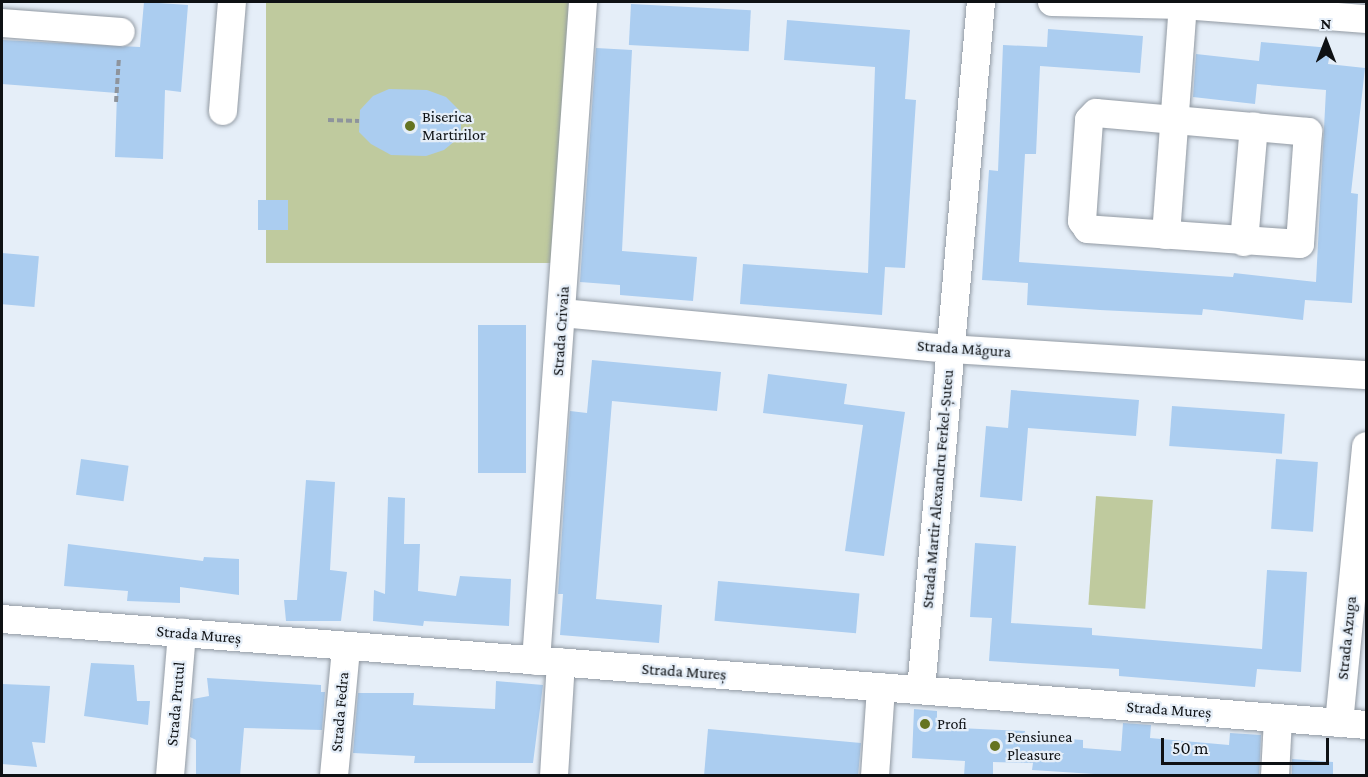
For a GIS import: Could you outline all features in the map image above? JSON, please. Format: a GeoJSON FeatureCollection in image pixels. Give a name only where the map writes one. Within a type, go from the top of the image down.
{"type":"FeatureCollection","features":[{"type":"Feature","properties":{"kind":"street"},"geometry":{"type":"LineString","coordinates":[[223,111],[232,2]]}},
{"type":"Feature","properties":{"kind":"street","name":"Strada Crivaia"},"geometry":{"type":"LineString","coordinates":[[554,776],[548,662],[562,313],[583,2]]}},
{"type":"Feature","properties":{"kind":"street","name":"Strada Martir Alexandru Ferkel-Șuteu"},"geometry":{"type":"LineString","coordinates":[[921,690],[981,2]]}},
{"type":"Feature","properties":{"kind":"street"},"geometry":{"type":"LineString","coordinates":[[1052,2],[1232,5],[1366,19]]}},
{"type":"Feature","properties":{"kind":"street"},"geometry":{"type":"LineString","coordinates":[[1166,235],[1183,5]]}},
{"type":"Feature","properties":{"kind":"street"},"geometry":{"type":"LineString","coordinates":[[2,23],[122,32]]}},
{"type":"Feature","properties":{"kind":"street"},"geometry":{"type":"LineString","coordinates":[[1093,115],[1254,126],[1305,131],[1310,136],[1302,241],[1298,246],[1088,229],[1082,221],[1093,115]]}},
{"type":"Feature","properties":{"kind":"street"},"geometry":{"type":"LineString","coordinates":[[1244,242],[1254,126]]}},
{"type":"Feature","properties":{"kind":"street","name":"Strada Măgura"},"geometry":{"type":"LineString","coordinates":[[562,313],[950,349],[1366,375]]}},
{"type":"Feature","properties":{"kind":"street","name":"Strada Azuga"},"geometry":{"type":"LineString","coordinates":[[1353,724],[1366,446]]}},
{"type":"Feature","properties":{"kind":"street","name":"Strada Mureș"},"geometry":{"type":"LineString","coordinates":[[2,619],[346,648],[1353,724]]}},
{"type":"Feature","properties":{"kind":"street","name":"Strada Prutul"},"geometry":{"type":"LineString","coordinates":[[170,776],[182,633]]}},
{"type":"Feature","properties":{"kind":"street","name":"Strada Fedra"},"geometry":{"type":"LineString","coordinates":[[334,776],[346,648]]}},
{"type":"Feature","properties":{"kind":"street"},"geometry":{"type":"LineString","coordinates":[[875,776],[881,687]]}},
{"type":"Feature","properties":{"kind":"street"},"geometry":{"type":"LineString","coordinates":[[1275,776],[1278,718]]}},
{"type":"Feature","properties":{"kind":"path"},"geometry":{"type":"LineString","coordinates":[[116,102],[122,32]]}},
{"type":"Feature","properties":{"kind":"path"},"geometry":{"type":"LineString","coordinates":[[328,120],[359,121]]}},
{"type":"Feature","properties":{"kind":"green space"},"geometry":{"type":"Polygon","coordinates":[[[266,2],[571,2],[571,263],[266,263],[266,2]]]}},
{"type":"Feature","properties":{"kind":"green space"},"geometry":{"type":"Polygon","coordinates":[[[1096,496],[1153,500],[1145,609],[1088,605],[1096,496]]]}},
{"type":"Feature","properties":{"kind":"building"},"geometry":{"type":"Polygon","coordinates":[[[144,2],[188,5],[181,92],[165,90],[163,159],[115,157],[117,93],[2,84],[2,40],[140,47],[144,2]]]}},
{"type":"Feature","properties":{"kind":"building"},"geometry":{"type":"Polygon","coordinates":[[[631,4],[751,10],[749,51],[629,45],[631,4]]]}},
{"type":"Feature","properties":{"kind":"building"},"geometry":{"type":"Polygon","coordinates":[[[787,20],[910,30],[905,99],[916,100],[905,268],[885,267],[882,315],[740,304],[743,264],[868,273],[875,67],[784,60],[787,20]]]}},
{"type":"Feature","properties":{"kind":"building"},"geometry":{"type":"Polygon","coordinates":[[[1048,29],[1143,36],[1140,73],[1040,66],[1036,154],[1025,154],[1019,262],[1233,277],[1234,273],[1316,282],[1326,90],[1257,84],[1255,104],[1193,97],[1196,54],[1259,61],[1261,42],[1331,48],[1328,64],[1365,68],[1351,193],[1358,194],[1352,303],[1305,300],[1303,320],[1203,309],[1202,315],[1100,310],[1027,305],[1028,283],[982,280],[989,170],[998,171],[1003,45],[1047,47],[1048,29]]]}},
{"type":"Feature","properties":{"kind":"building"},"geometry":{"type":"Polygon","coordinates":[[[596,48],[632,50],[622,251],[697,257],[693,301],[620,295],[620,285],[580,282],[596,48]]]}},
{"type":"Feature","properties":{"kind":"building","name":"Biserica Martirilor"},"geometry":{"type":"Polygon","coordinates":[[[389,89],[427,90],[446,97],[461,112],[461,136],[444,150],[426,156],[391,155],[371,144],[359,132],[360,110],[373,96],[389,89]]]}},
{"type":"Feature","properties":{"kind":"building"},"geometry":{"type":"Polygon","coordinates":[[[258,200],[288,200],[288,230],[258,230],[258,200]]]}},
{"type":"Feature","properties":{"kind":"building"},"geometry":{"type":"Polygon","coordinates":[[[2,253],[39,256],[34,307],[2,304],[2,253]]]}},
{"type":"Feature","properties":{"kind":"building"},"geometry":{"type":"Polygon","coordinates":[[[478,325],[526,325],[526,473],[478,473],[478,325]]]}},
{"type":"Feature","properties":{"kind":"building"},"geometry":{"type":"Polygon","coordinates":[[[592,360],[721,372],[717,411],[612,401],[596,599],[662,605],[659,643],[560,635],[563,594],[558,594],[570,411],[587,413],[592,360]]]}},
{"type":"Feature","properties":{"kind":"building"},"geometry":{"type":"Polygon","coordinates":[[[768,374],[847,384],[844,404],[905,412],[884,556],[845,551],[863,425],[763,413],[768,374]]]}},
{"type":"Feature","properties":{"kind":"building"},"geometry":{"type":"Polygon","coordinates":[[[1011,390],[1139,400],[1136,436],[1028,428],[1022,501],[980,497],[986,426],[1008,428],[1011,390]]]}},
{"type":"Feature","properties":{"kind":"building"},"geometry":{"type":"Polygon","coordinates":[[[1172,406],[1285,414],[1282,454],[1169,446],[1172,406]]]}},
{"type":"Feature","properties":{"kind":"building"},"geometry":{"type":"Polygon","coordinates":[[[81,459],[129,466],[124,501],[76,495],[81,459]]]}},
{"type":"Feature","properties":{"kind":"building"},"geometry":{"type":"Polygon","coordinates":[[[1276,459],[1318,462],[1313,532],[1271,529],[1276,459]]]}},
{"type":"Feature","properties":{"kind":"building"},"geometry":{"type":"Polygon","coordinates":[[[306,480],[335,482],[330,570],[347,572],[341,621],[286,621],[284,600],[297,600],[306,480]]]}},
{"type":"Feature","properties":{"kind":"building"},"geometry":{"type":"Polygon","coordinates":[[[388,497],[405,498],[404,544],[420,544],[418,591],[456,596],[460,576],[511,579],[509,626],[424,621],[423,626],[373,621],[374,590],[385,594],[388,497]]]}},
{"type":"Feature","properties":{"kind":"building"},"geometry":{"type":"Polygon","coordinates":[[[975,543],[1016,546],[1011,623],[1092,628],[1092,635],[1262,649],[1267,570],[1307,572],[1301,672],[1257,669],[1255,687],[1119,676],[1119,669],[989,661],[992,618],[970,617],[975,543]]]}},
{"type":"Feature","properties":{"kind":"building"},"geometry":{"type":"Polygon","coordinates":[[[68,544],[203,561],[204,557],[239,559],[239,595],[180,587],[180,603],[127,601],[128,591],[64,586],[68,544]]]}},
{"type":"Feature","properties":{"kind":"building"},"geometry":{"type":"Polygon","coordinates":[[[718,581],[859,593],[856,633],[715,621],[718,581]]]}},
{"type":"Feature","properties":{"kind":"building"},"geometry":{"type":"Polygon","coordinates":[[[91,663],[134,665],[137,701],[150,701],[148,725],[84,716],[91,663]]]}},
{"type":"Feature","properties":{"kind":"building"},"geometry":{"type":"Polygon","coordinates":[[[207,678],[321,685],[321,692],[325,692],[322,730],[244,728],[240,776],[196,776],[196,740],[190,737],[193,699],[209,696],[207,678]]]}},
{"type":"Feature","properties":{"kind":"building"},"geometry":{"type":"Polygon","coordinates":[[[496,681],[543,685],[533,763],[414,763],[415,756],[353,753],[358,693],[414,693],[413,705],[495,709],[496,681]]]}},
{"type":"Feature","properties":{"kind":"building"},"geometry":{"type":"Polygon","coordinates":[[[2,684],[50,686],[45,743],[32,742],[37,767],[2,764],[2,684]]]}},
{"type":"Feature","properties":{"kind":"building"},"geometry":{"type":"Polygon","coordinates":[[[914,709],[937,711],[937,727],[1025,731],[1025,736],[1083,740],[1083,748],[1121,751],[1123,723],[1151,725],[1150,738],[1229,745],[1230,733],[1261,735],[1259,776],[1094,774],[1032,770],[1033,763],[993,762],[993,776],[964,776],[965,761],[912,758],[914,709]]]}},
{"type":"Feature","properties":{"kind":"building"},"geometry":{"type":"Polygon","coordinates":[[[708,729],[861,743],[858,776],[704,776],[708,729]]]}},
{"type":"Feature","properties":{"kind":"building"},"geometry":{"type":"Polygon","coordinates":[[[1292,759],[1333,762],[1333,776],[1292,776],[1292,759]]]}},
{"type":"Feature","properties":{"kind":"place","name":"Biserica Martirilor"},"geometry":{"type":"Point","coordinates":[410,126]}},
{"type":"Feature","properties":{"kind":"place","name":"Profi"},"geometry":{"type":"Point","coordinates":[925,724]}},
{"type":"Feature","properties":{"kind":"place","name":"Pensiunea Pleasure"},"geometry":{"type":"Point","coordinates":[995,746]}}]}
